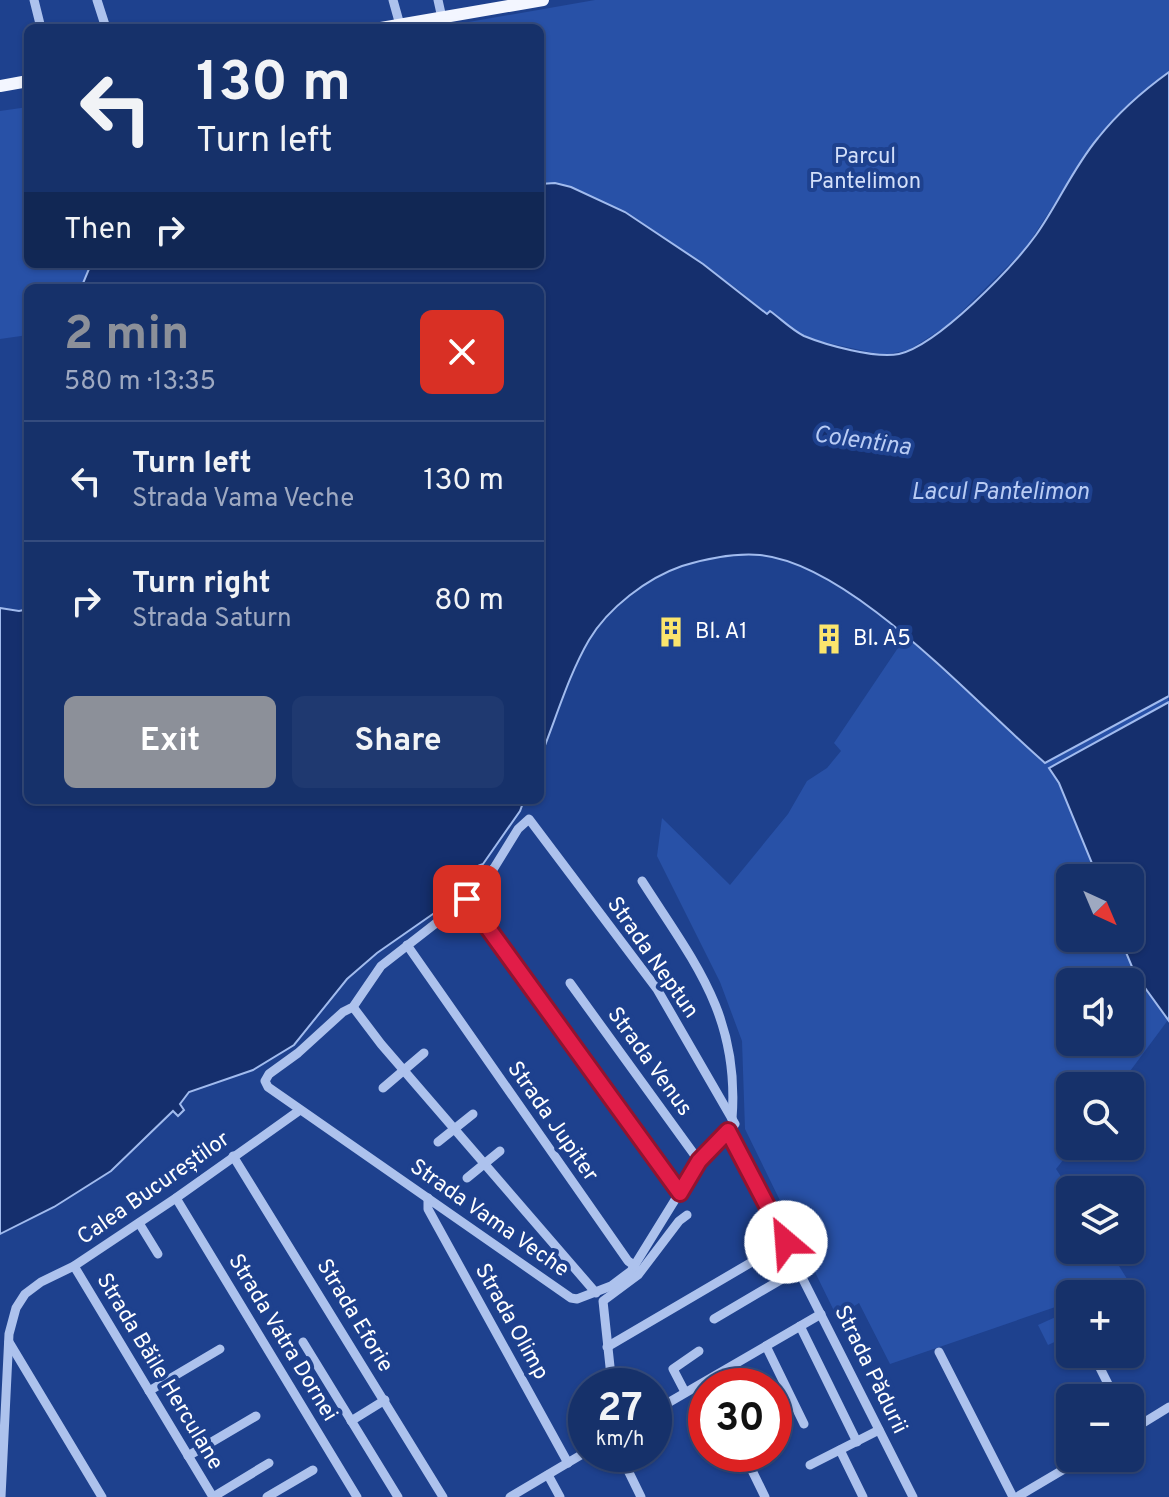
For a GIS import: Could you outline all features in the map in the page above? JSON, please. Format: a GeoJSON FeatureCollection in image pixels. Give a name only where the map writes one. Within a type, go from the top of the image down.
{"type":"FeatureCollection","features":[{"type":"Feature","properties":{"kind":"main road"},"geometry":{"type":"LineString","coordinates":[[406,24],[488,5],[536,1]]}},
{"type":"Feature","properties":{"kind":"main road"},"geometry":{"type":"LineString","coordinates":[[0,86],[24,82]]}},
{"type":"Feature","properties":{"kind":"street"},"geometry":{"type":"LineString","coordinates":[[34,0],[40,24]]}},
{"type":"Feature","properties":{"kind":"street"},"geometry":{"type":"LineString","coordinates":[[97,0],[105,24]]}},
{"type":"Feature","properties":{"kind":"street"},"geometry":{"type":"LineString","coordinates":[[393,0],[400,24]]}},
{"type":"Feature","properties":{"kind":"street"},"geometry":{"type":"LineString","coordinates":[[438,0],[442,18]]}},
{"type":"Feature","properties":{"kind":"street","name":"Strada Neptun"},"geometry":{"type":"LineString","coordinates":[[467,899],[494,868],[518,829],[529,819],[657,989],[732,1125]]}},
{"type":"Feature","properties":{"kind":"street","name":"Strada Pădurii"},"geometry":{"type":"LineString","coordinates":[[642,881],[699,969],[719,1010],[731,1058],[732,1125],[799,1269],[913,1497]]}},
{"type":"Feature","properties":{"kind":"street"},"geometry":{"type":"LineString","coordinates":[[300,1110],[268,1087],[265,1078],[353,1007],[372,976],[467,899],[680,1193]]}},
{"type":"Feature","properties":{"kind":"street","name":"Strada Jupiter"},"geometry":{"type":"LineString","coordinates":[[407,945],[628,1261],[635,1266]]}},
{"type":"Feature","properties":{"kind":"street","name":"Strada Venus"},"geometry":{"type":"LineString","coordinates":[[570,983],[699,1161]]}},
{"type":"Feature","properties":{"kind":"street"},"geometry":{"type":"LineString","coordinates":[[353,1007],[403,1071],[596,1293],[618,1282],[635,1266],[699,1161],[732,1125]]}},
{"type":"Feature","properties":{"kind":"street"},"geometry":{"type":"LineString","coordinates":[[383,1088],[424,1053]]}},
{"type":"Feature","properties":{"kind":"street","name":"Calea Bucureștilor"},"geometry":{"type":"LineString","coordinates":[[1,1497],[8,1341],[14,1315],[25,1294],[139,1223],[300,1110]]}},
{"type":"Feature","properties":{"kind":"street","name":"Strada Vama Veche"},"geometry":{"type":"LineString","coordinates":[[300,1110],[571,1298],[596,1293]]}},
{"type":"Feature","properties":{"kind":"street"},"geometry":{"type":"LineString","coordinates":[[438,1142],[473,1114]]}},
{"type":"Feature","properties":{"kind":"street"},"geometry":{"type":"LineString","coordinates":[[467,1178],[500,1151]]}},
{"type":"Feature","properties":{"kind":"street","name":"Strada Eforie"},"geometry":{"type":"LineString","coordinates":[[233,1156],[443,1497]]}},
{"type":"Feature","properties":{"kind":"street","name":"Strada Vatra Dornei"},"geometry":{"type":"LineString","coordinates":[[176,1198],[357,1497]]}},
{"type":"Feature","properties":{"kind":"street","name":"Strada Olimp"},"geometry":{"type":"LineString","coordinates":[[428,1198],[428,1209],[568,1463]]}},
{"type":"Feature","properties":{"kind":"street"},"geometry":{"type":"LineString","coordinates":[[610,1368],[603,1301],[638,1275],[679,1221],[687,1215]]}},
{"type":"Feature","properties":{"kind":"street"},"geometry":{"type":"LineString","coordinates":[[139,1223],[158,1254]]}},
{"type":"Feature","properties":{"kind":"street"},"geometry":{"type":"LineString","coordinates":[[607,1347],[786,1242]]}},
{"type":"Feature","properties":{"kind":"street","name":"Strada Băile Herculane"},"geometry":{"type":"LineString","coordinates":[[74,1266],[213,1497]]}},
{"type":"Feature","properties":{"kind":"street"},"geometry":{"type":"LineString","coordinates":[[714,1319],[799,1269]]}},
{"type":"Feature","properties":{"kind":"street"},"geometry":{"type":"LineString","coordinates":[[732,1368],[821,1314]]}},
{"type":"Feature","properties":{"kind":"street"},"geometry":{"type":"LineString","coordinates":[[800,1326],[857,1442]]}},
{"type":"Feature","properties":{"kind":"street"},"geometry":{"type":"LineString","coordinates":[[8,1341],[102,1497]]}},
{"type":"Feature","properties":{"kind":"street"},"geometry":{"type":"LineString","coordinates":[[303,1342],[398,1497]]}},
{"type":"Feature","properties":{"kind":"street"},"geometry":{"type":"LineString","coordinates":[[766,1346],[804,1424]]}},
{"type":"Feature","properties":{"kind":"street"},"geometry":{"type":"LineString","coordinates":[[149,1391],[220,1349]]}},
{"type":"Feature","properties":{"kind":"street"},"geometry":{"type":"LineString","coordinates":[[685,1392],[673,1369],[699,1351]]}},
{"type":"Feature","properties":{"kind":"street"},"geometry":{"type":"LineString","coordinates":[[939,1352],[1015,1497],[1059,1472]]}},
{"type":"Feature","properties":{"kind":"street"},"geometry":{"type":"LineString","coordinates":[[672,1400],[688,1391]]}},
{"type":"Feature","properties":{"kind":"street"},"geometry":{"type":"LineString","coordinates":[[351,1421],[385,1400]]}},
{"type":"Feature","properties":{"kind":"street"},"geometry":{"type":"LineString","coordinates":[[1144,1421],[1169,1407]]}},
{"type":"Feature","properties":{"kind":"street"},"geometry":{"type":"LineString","coordinates":[[188,1456],[256,1416]]}},
{"type":"Feature","properties":{"kind":"street"},"geometry":{"type":"LineString","coordinates":[[810,1465],[879,1430]]}},
{"type":"Feature","properties":{"kind":"street"},"geometry":{"type":"LineString","coordinates":[[840,1450],[863,1497]]}},
{"type":"Feature","properties":{"kind":"street"},"geometry":{"type":"LineString","coordinates":[[213,1497],[269,1463]]}},
{"type":"Feature","properties":{"kind":"street"},"geometry":{"type":"LineString","coordinates":[[510,1497],[568,1463]]}},
{"type":"Feature","properties":{"kind":"street"},"geometry":{"type":"LineString","coordinates":[[267,1497],[313,1470]]}},
{"type":"Feature","properties":{"kind":"street"},"geometry":{"type":"LineString","coordinates":[[629,1472],[641,1497]]}},
{"type":"Feature","properties":{"kind":"street"},"geometry":{"type":"LineString","coordinates":[[753,1472],[765,1497]]}},
{"type":"Feature","properties":{"kind":"street"},"geometry":{"type":"LineString","coordinates":[[548,1475],[560,1497]]}},
{"type":"Feature","properties":{"kind":"green space","name":"Parcul Pantelimon"},"geometry":{"type":"Polygon","coordinates":[[[595,0],[1169,0],[1169,72],[1098,137],[1025,249],[948,325],[909,350],[883,355],[802,335],[770,311],[767,315],[740,291],[637,219],[555,183],[544,184],[544,24],[457,24],[595,0]]]}},
{"type":"Feature","properties":{"kind":"green space"},"geometry":{"type":"Polygon","coordinates":[[[24,108],[24,268],[89,268],[83,284],[24,284],[24,336],[0,339],[0,111],[24,108]]]}},
{"type":"Feature","properties":{"kind":"green space"},"geometry":{"type":"Polygon","coordinates":[[[906,636],[1045,763],[1169,696],[1169,702],[1049,768],[1059,783],[1092,864],[1056,864],[1056,952],[1126,952],[1132,968],[1056,968],[1056,1056],[1141,1056],[1129,1072],[1056,1072],[1056,1160],[1063,1160],[1056,1169],[1061,1176],[1056,1176],[1056,1264],[1118,1264],[1128,1280],[1056,1280],[1056,1307],[890,1364],[859,1303],[837,1317],[745,1129],[742,1041],[720,982],[657,856],[662,818],[730,885],[788,814],[807,781],[827,768],[841,751],[834,743],[906,636]]]}},
{"type":"Feature","properties":{"kind":"green space"},"geometry":{"type":"Polygon","coordinates":[[[1144,987],[1168,1020],[1144,1052],[1144,987]]]}},
{"type":"Feature","properties":{"kind":"green space"},"geometry":{"type":"Polygon","coordinates":[[[1056,1317],[1056,1341],[1048,1345],[1038,1325],[1056,1317]]]}},
{"type":"Feature","properties":{"kind":"water","name":"Lacul Pantelimon"},"geometry":{"type":"Polygon","coordinates":[[[1169,72],[1169,696],[1045,763],[911,640],[872,609],[834,583],[796,564],[760,555],[721,557],[682,566],[655,578],[618,606],[589,640],[568,683],[544,747],[544,284],[83,284],[89,268],[544,268],[544,184],[555,183],[571,187],[625,212],[703,264],[767,314],[770,311],[804,336],[865,353],[899,354],[915,348],[953,321],[1010,266],[1036,235],[1098,138],[1169,72]]]}},
{"type":"Feature","properties":{"kind":"water"},"geometry":{"type":"Polygon","coordinates":[[[0,608],[24,610],[24,804],[523,804],[483,864],[475,867],[450,895],[453,900],[377,953],[347,979],[294,1045],[253,1070],[189,1092],[180,1104],[184,1110],[178,1116],[173,1111],[111,1171],[54,1207],[0,1234],[0,608]]]}},
{"type":"Feature","properties":{"kind":"water"},"geometry":{"type":"Polygon","coordinates":[[[1169,702],[1169,1021],[1144,986],[1144,968],[1132,968],[1126,952],[1144,952],[1144,864],[1092,864],[1059,783],[1049,768],[1169,702]]]}},
{"type":"Feature","properties":{"kind":"place","name":"Bl. A1"},"geometry":{"type":"Point","coordinates":[671,632]}},
{"type":"Feature","properties":{"kind":"place","name":"Bl. A5"},"geometry":{"type":"Point","coordinates":[829,639]}},
{"type":"Feature","properties":{"kind":"route"},"geometry":{"type":"LineString","coordinates":[[467,899],[680,1193],[699,1161],[728,1131],[786,1242]]}},
{"type":"Feature","properties":{"kind":"water label","name":"Colentina"},"geometry":{"type":"Point","coordinates":[862,442]}}]}
